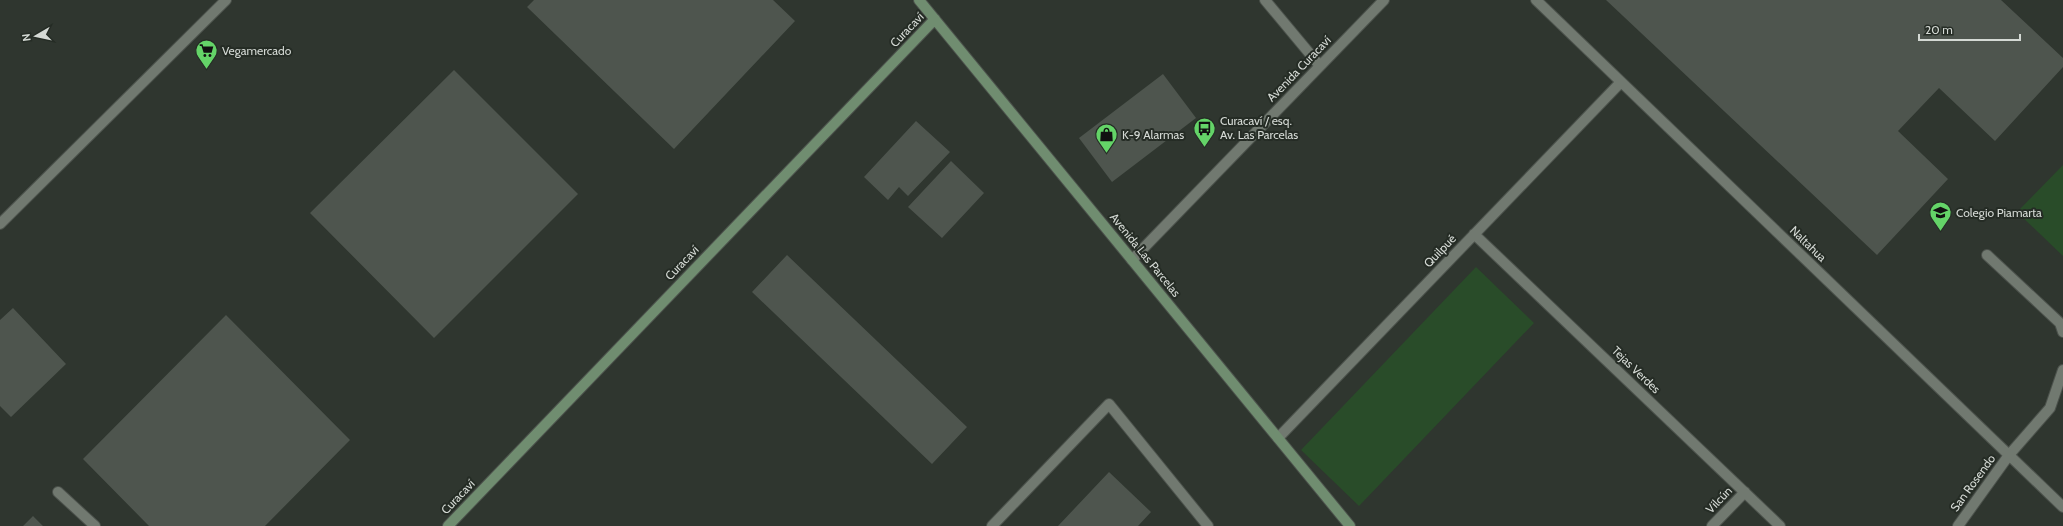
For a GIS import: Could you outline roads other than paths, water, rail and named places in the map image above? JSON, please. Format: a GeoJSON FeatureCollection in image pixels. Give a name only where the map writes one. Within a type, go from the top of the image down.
{"type":"FeatureCollection","features":[{"type":"Feature","properties":{"kind":"street"},"geometry":{"type":"LineString","coordinates":[[0,224],[226,0]]}},
{"type":"Feature","properties":{"kind":"street","name":"Avenida Las Parcelas"},"geometry":{"type":"LineString","coordinates":[[919,0],[1350,526]]}},
{"type":"Feature","properties":{"kind":"street"},"geometry":{"type":"LineString","coordinates":[[1265,0],[1320,66]]}},
{"type":"Feature","properties":{"kind":"street","name":"Avenida Curacaví"},"geometry":{"type":"LineString","coordinates":[[1132,260],[1384,0]]}},
{"type":"Feature","properties":{"kind":"street","name":"Naltahua"},"geometry":{"type":"LineString","coordinates":[[1536,0],[2063,507]]}},
{"type":"Feature","properties":{"kind":"street","name":"Curacaví"},"geometry":{"type":"LineString","coordinates":[[448,526],[935,19]]}},
{"type":"Feature","properties":{"kind":"street","name":"Quilpué"},"geometry":{"type":"LineString","coordinates":[[1278,438],[1621,82]]}},
{"type":"Feature","properties":{"kind":"street","name":"Tejas Verdes"},"geometry":{"type":"LineString","coordinates":[[1474,234],[1780,526]]}},
{"type":"Feature","properties":{"kind":"street"},"geometry":{"type":"LineString","coordinates":[[1987,255],[2060,323],[2063,332]]}},
{"type":"Feature","properties":{"kind":"street","name":"San Rosendo"},"geometry":{"type":"LineString","coordinates":[[1958,526],[2009,455],[2050,408],[2063,370]]}},
{"type":"Feature","properties":{"kind":"street"},"geometry":{"type":"LineString","coordinates":[[992,526],[1110,404],[1208,526]]}},
{"type":"Feature","properties":{"kind":"street"},"geometry":{"type":"LineString","coordinates":[[58,492],[95,526]]}},
{"type":"Feature","properties":{"kind":"street","name":"Vilcún"},"geometry":{"type":"LineString","coordinates":[[1712,526],[1745,492]]}},
{"type":"Feature","properties":{"kind":"place","name":"Vegamercado"},"geometry":{"type":"Point","coordinates":[206,70]}},
{"type":"Feature","properties":{"kind":"place","name":"Curacaví / esq. Av. Las Parcelas"},"geometry":{"type":"Point","coordinates":[1204,148]}},
{"type":"Feature","properties":{"kind":"place","name":"K-9 Alarmas"},"geometry":{"type":"Point","coordinates":[1107,154]}},
{"type":"Feature","properties":{"kind":"place","name":"Colegio Piamarta"},"geometry":{"type":"Point","coordinates":[1941,232]}}]}
